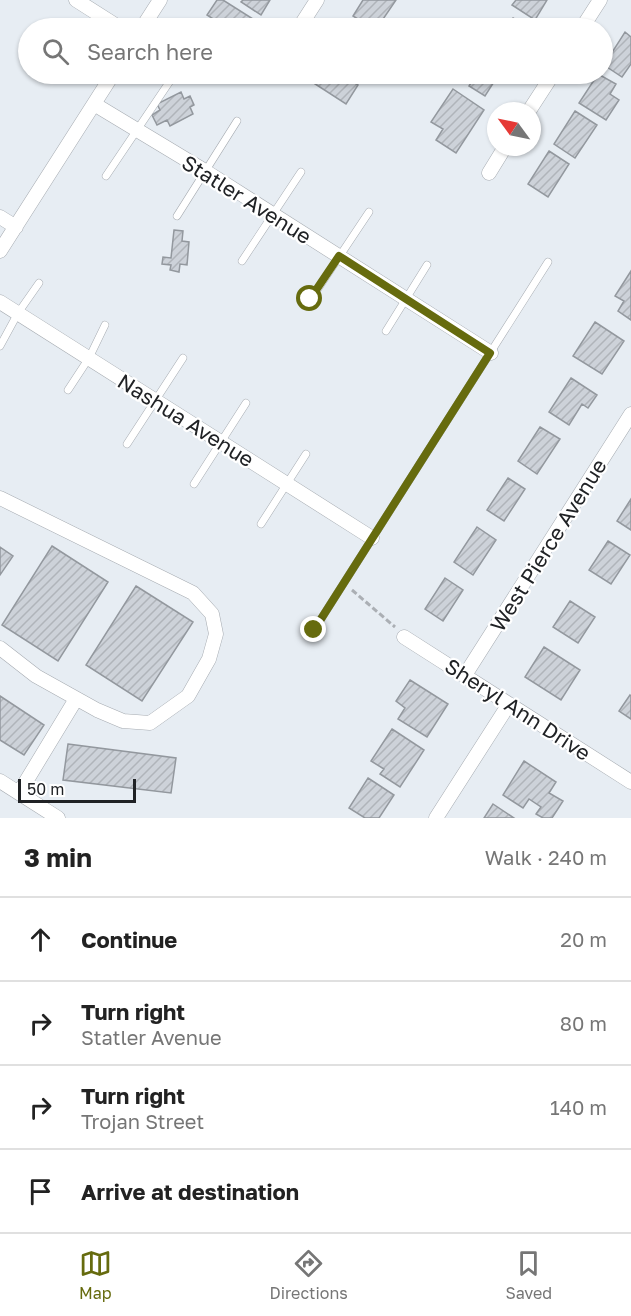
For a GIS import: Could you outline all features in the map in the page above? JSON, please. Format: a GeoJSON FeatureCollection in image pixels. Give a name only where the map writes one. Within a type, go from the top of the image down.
{"type":"FeatureCollection","features":[{"type":"Feature","properties":{"kind":"street"},"geometry":{"type":"LineString","coordinates":[[76,0],[104,18]]}},
{"type":"Feature","properties":{"kind":"street"},"geometry":{"type":"LineString","coordinates":[[148,18],[160,0]]}},
{"type":"Feature","properties":{"kind":"street"},"geometry":{"type":"LineString","coordinates":[[305,18],[317,0]]}},
{"type":"Feature","properties":{"kind":"street"},"geometry":{"type":"LineString","coordinates":[[588,18],[600,0]]}},
{"type":"Feature","properties":{"kind":"street"},"geometry":{"type":"LineString","coordinates":[[0,251],[107,84]]}},
{"type":"Feature","properties":{"kind":"street"},"geometry":{"type":"LineString","coordinates":[[535,102],[547,84]]}},
{"type":"Feature","properties":{"kind":"street","name":"Statler Avenue"},"geometry":{"type":"LineString","coordinates":[[94,104],[205,171],[490,353]]}},
{"type":"Feature","properties":{"kind":"street"},"geometry":{"type":"LineString","coordinates":[[489,173],[499,156]]}},
{"type":"Feature","properties":{"kind":"street"},"geometry":{"type":"LineString","coordinates":[[0,216],[16,226]]}},
{"type":"Feature","properties":{"kind":"street","name":"Nashua Avenue"},"geometry":{"type":"LineString","coordinates":[[0,302],[372,538]]}},
{"type":"Feature","properties":{"kind":"street","name":"West Pierce Avenue"},"geometry":{"type":"LineString","coordinates":[[465,675],[631,414]]}},
{"type":"Feature","properties":{"kind":"street"},"geometry":{"type":"LineString","coordinates":[[0,498],[193,593],[212,614],[216,634],[209,659],[188,696],[150,723],[123,721],[97,711],[36,676],[0,648]]}},
{"type":"Feature","properties":{"kind":"street","name":"Sheryl Ann Drive"},"geometry":{"type":"LineString","coordinates":[[404,637],[631,782]]}},
{"type":"Feature","properties":{"kind":"street"},"geometry":{"type":"LineString","coordinates":[[20,793],[76,699]]}},
{"type":"Feature","properties":{"kind":"street"},"geometry":{"type":"LineString","coordinates":[[436,818],[509,704]]}},
{"type":"Feature","properties":{"kind":"street"},"geometry":{"type":"LineString","coordinates":[[0,781],[58,818]]}},
{"type":"Feature","properties":{"kind":"lane"},"geometry":{"type":"LineString","coordinates":[[106,177],[168,84]]}},
{"type":"Feature","properties":{"kind":"lane"},"geometry":{"type":"LineString","coordinates":[[177,216],[237,121]]}},
{"type":"Feature","properties":{"kind":"lane"},"geometry":{"type":"LineString","coordinates":[[242,261],[301,172]]}},
{"type":"Feature","properties":{"kind":"lane"},"geometry":{"type":"LineString","coordinates":[[310,299],[369,212]]}},
{"type":"Feature","properties":{"kind":"lane"},"geometry":{"type":"LineString","coordinates":[[314,630],[548,262]]}},
{"type":"Feature","properties":{"kind":"lane"},"geometry":{"type":"LineString","coordinates":[[386,331],[427,265]]}},
{"type":"Feature","properties":{"kind":"lane"},"geometry":{"type":"LineString","coordinates":[[0,346],[18,313],[39,283]]}},
{"type":"Feature","properties":{"kind":"lane"},"geometry":{"type":"LineString","coordinates":[[68,390],[89,358],[105,325]]}},
{"type":"Feature","properties":{"kind":"lane"},"geometry":{"type":"LineString","coordinates":[[126,444],[183,358]]}},
{"type":"Feature","properties":{"kind":"lane"},"geometry":{"type":"LineString","coordinates":[[194,484],[246,403]]}},
{"type":"Feature","properties":{"kind":"lane"},"geometry":{"type":"LineString","coordinates":[[261,524],[306,454]]}},
{"type":"Feature","properties":{"kind":"path"},"geometry":{"type":"LineString","coordinates":[[343,584],[404,637]]}},
{"type":"Feature","properties":{"kind":"building"},"geometry":{"type":"Polygon","coordinates":[[[217,0],[223,0],[251,18],[212,18],[207,15],[217,0]]]}},
{"type":"Feature","properties":{"kind":"building"},"geometry":{"type":"Polygon","coordinates":[[[243,0],[270,0],[261,15],[241,2],[243,0]]]}},
{"type":"Feature","properties":{"kind":"building"},"geometry":{"type":"Polygon","coordinates":[[[363,0],[396,0],[384,18],[353,16],[363,0]]]}},
{"type":"Feature","properties":{"kind":"building"},"geometry":{"type":"Polygon","coordinates":[[[516,0],[547,0],[536,18],[532,18],[512,5],[516,0]]]}},
{"type":"Feature","properties":{"kind":"building"},"geometry":{"type":"Polygon","coordinates":[[[625,32],[631,37],[631,64],[622,77],[613,71],[613,51],[625,32]]]}},
{"type":"Feature","properties":{"kind":"building"},"geometry":{"type":"Polygon","coordinates":[[[315,84],[358,85],[346,104],[315,84]]]}},
{"type":"Feature","properties":{"kind":"building"},"geometry":{"type":"Polygon","coordinates":[[[470,84],[493,84],[485,96],[469,86],[470,84]]]}},
{"type":"Feature","properties":{"kind":"building"},"geometry":{"type":"Polygon","coordinates":[[[591,84],[616,84],[610,94],[619,100],[606,120],[579,103],[591,84]]]}},
{"type":"Feature","properties":{"kind":"building"},"geometry":{"type":"Polygon","coordinates":[[[453,89],[484,110],[456,153],[436,140],[443,129],[431,122],[453,89]]]}},
{"type":"Feature","properties":{"kind":"building"},"geometry":{"type":"Polygon","coordinates":[[[181,92],[184,99],[190,96],[194,105],[190,107],[193,114],[170,126],[167,120],[157,125],[152,115],[160,110],[157,104],[181,92]]]}},
{"type":"Feature","properties":{"kind":"building"},"geometry":{"type":"Polygon","coordinates":[[[575,111],[597,125],[575,158],[554,144],[575,111]]]}},
{"type":"Feature","properties":{"kind":"building"},"geometry":{"type":"Polygon","coordinates":[[[549,151],[569,164],[548,197],[528,184],[549,151]]]}},
{"type":"Feature","properties":{"kind":"building"},"geometry":{"type":"Polygon","coordinates":[[[174,230],[183,231],[182,241],[189,242],[187,265],[180,264],[179,272],[170,270],[171,265],[162,264],[163,257],[171,258],[174,230]]]}},
{"type":"Feature","properties":{"kind":"building"},"geometry":{"type":"Polygon","coordinates":[[[631,271],[631,320],[618,311],[624,301],[615,296],[631,271]]]}},
{"type":"Feature","properties":{"kind":"building"},"geometry":{"type":"Polygon","coordinates":[[[595,322],[624,341],[602,374],[573,356],[595,322]]]}},
{"type":"Feature","properties":{"kind":"building"},"geometry":{"type":"Polygon","coordinates":[[[571,378],[597,395],[588,408],[582,404],[569,425],[549,412],[571,378]]]}},
{"type":"Feature","properties":{"kind":"building"},"geometry":{"type":"Polygon","coordinates":[[[540,427],[560,439],[537,474],[518,461],[540,427]]]}},
{"type":"Feature","properties":{"kind":"building"},"geometry":{"type":"Polygon","coordinates":[[[508,478],[525,489],[504,521],[487,510],[508,478]]]}},
{"type":"Feature","properties":{"kind":"building"},"geometry":{"type":"Polygon","coordinates":[[[631,499],[631,530],[617,521],[631,499]]]}},
{"type":"Feature","properties":{"kind":"building"},"geometry":{"type":"Polygon","coordinates":[[[477,527],[496,540],[473,575],[454,562],[477,527]]]}},
{"type":"Feature","properties":{"kind":"building"},"geometry":{"type":"Polygon","coordinates":[[[608,541],[630,555],[611,584],[589,570],[608,541]]]}},
{"type":"Feature","properties":{"kind":"building"},"geometry":{"type":"Polygon","coordinates":[[[52,546],[108,582],[58,661],[2,625],[52,546]]]}},
{"type":"Feature","properties":{"kind":"building"},"geometry":{"type":"Polygon","coordinates":[[[0,547],[13,556],[0,575],[0,547]]]}},
{"type":"Feature","properties":{"kind":"building"},"geometry":{"type":"Polygon","coordinates":[[[445,578],[463,590],[443,621],[425,609],[445,578]]]}},
{"type":"Feature","properties":{"kind":"building"},"geometry":{"type":"Polygon","coordinates":[[[136,586],[193,622],[142,701],[86,665],[136,586]]]}},
{"type":"Feature","properties":{"kind":"building"},"geometry":{"type":"Polygon","coordinates":[[[570,601],[595,617],[578,643],[553,627],[570,601]]]}},
{"type":"Feature","properties":{"kind":"building"},"geometry":{"type":"Polygon","coordinates":[[[544,647],[580,670],[561,700],[525,677],[544,647]]]}},
{"type":"Feature","properties":{"kind":"building"},"geometry":{"type":"Polygon","coordinates":[[[410,680],[448,704],[427,737],[398,719],[405,708],[396,701],[410,680]]]}},
{"type":"Feature","properties":{"kind":"building"},"geometry":{"type":"Polygon","coordinates":[[[0,696],[44,725],[24,755],[0,740],[0,696]]]}},
{"type":"Feature","properties":{"kind":"building"},"geometry":{"type":"Polygon","coordinates":[[[631,696],[631,719],[619,711],[631,696]]]}},
{"type":"Feature","properties":{"kind":"building"},"geometry":{"type":"Polygon","coordinates":[[[392,729],[424,750],[400,787],[380,774],[384,769],[371,761],[392,729]]]}},
{"type":"Feature","properties":{"kind":"building"},"geometry":{"type":"Polygon","coordinates":[[[68,744],[176,758],[171,793],[63,780],[68,744]]]}},
{"type":"Feature","properties":{"kind":"building"},"geometry":{"type":"Polygon","coordinates":[[[524,761],[556,782],[549,793],[563,801],[552,818],[543,818],[536,814],[541,807],[529,799],[523,808],[503,795],[524,761]]]}},
{"type":"Feature","properties":{"kind":"building"},"geometry":{"type":"Polygon","coordinates":[[[368,778],[394,795],[379,818],[365,818],[349,808],[368,778]]]}},
{"type":"Feature","properties":{"kind":"building"},"geometry":{"type":"Polygon","coordinates":[[[493,804],[514,818],[484,818],[493,804]]]}},
{"type":"Feature","properties":{"kind":"route"},"geometry":{"type":"LineString","coordinates":[[310,299],[339,256],[490,353],[314,630]]}}]}
